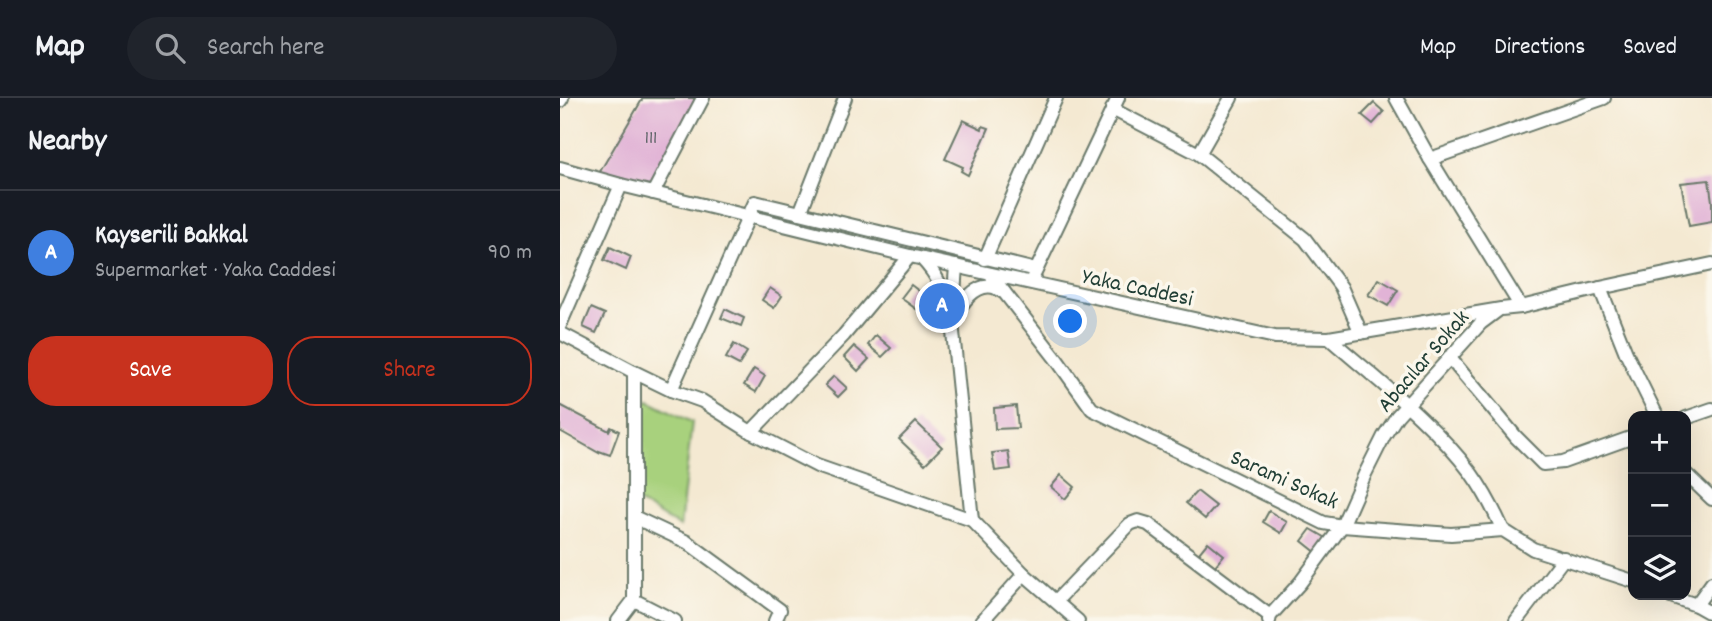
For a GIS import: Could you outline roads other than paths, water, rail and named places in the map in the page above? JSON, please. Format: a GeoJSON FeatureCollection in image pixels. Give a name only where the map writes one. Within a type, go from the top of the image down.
{"type":"FeatureCollection","features":[{"type":"Feature","properties":{"kind":"street"},"geometry":{"type":"LineString","coordinates":[[653,193],[703,98]]}},
{"type":"Feature","properties":{"kind":"street"},"geometry":{"type":"LineString","coordinates":[[800,213],[845,98]]}},
{"type":"Feature","properties":{"kind":"street"},"geometry":{"type":"LineString","coordinates":[[985,259],[1056,98]]}},
{"type":"Feature","properties":{"kind":"street"},"geometry":{"type":"LineString","coordinates":[[1199,154],[1231,98]]}},
{"type":"Feature","properties":{"kind":"street"},"geometry":{"type":"LineString","coordinates":[[1396,98],[1430,159],[1521,307]]}},
{"type":"Feature","properties":{"kind":"street"},"geometry":{"type":"LineString","coordinates":[[1430,159],[1604,98]]}},
{"type":"Feature","properties":{"kind":"street"},"geometry":{"type":"LineString","coordinates":[[1030,284],[1115,103],[1199,154],[1305,239],[1341,287],[1361,333]]}},
{"type":"Feature","properties":{"kind":"street","name":"Yaka Caddesi"},"geometry":{"type":"LineString","coordinates":[[560,168],[1030,284],[1275,337],[1329,338],[1521,307],[1712,264]]}},
{"type":"Feature","properties":{"kind":"street"},"geometry":{"type":"LineString","coordinates":[[560,325],[621,185]]}},
{"type":"Feature","properties":{"kind":"street"},"geometry":{"type":"LineString","coordinates":[[671,390],[755,202],[1036,270]]}},
{"type":"Feature","properties":{"kind":"street"},"geometry":{"type":"LineString","coordinates":[[751,432],[916,257],[933,272],[940,283],[953,322]]}},
{"type":"Feature","properties":{"kind":"street"},"geometry":{"type":"LineString","coordinates":[[956,266],[953,322],[972,520]]}},
{"type":"Feature","properties":{"kind":"street","name":"Sarami Sokak"},"geometry":{"type":"LineString","coordinates":[[989,274],[1092,409],[1324,523],[1451,534],[1503,530]]}},
{"type":"Feature","properties":{"kind":"street"},"geometry":{"type":"LineString","coordinates":[[953,322],[960,307],[979,289],[992,287],[1006,293]]}},
{"type":"Feature","properties":{"kind":"street"},"geometry":{"type":"LineString","coordinates":[[1600,288],[1626,352],[1655,411]]}},
{"type":"Feature","properties":{"kind":"street","name":"Abacılar Sokak"},"geometry":{"type":"LineString","coordinates":[[1270,619],[1342,526],[1384,436],[1397,416],[1480,323],[1501,309]]}},
{"type":"Feature","properties":{"kind":"street"},"geometry":{"type":"LineString","coordinates":[[1449,318],[1460,329],[1461,337],[1454,352],[1516,437],[1543,464],[1563,462],[1628,439]]}},
{"type":"Feature","properties":{"kind":"street"},"geometry":{"type":"LineString","coordinates":[[560,333],[671,390],[702,401],[751,432],[817,466],[972,520],[1024,574],[1078,621]]}},
{"type":"Feature","properties":{"kind":"street"},"geometry":{"type":"LineString","coordinates":[[1329,338],[1441,438],[1471,473],[1489,500],[1503,530],[1533,549],[1628,579]]}},
{"type":"Feature","properties":{"kind":"street"},"geometry":{"type":"LineString","coordinates":[[618,621],[634,600],[634,372]]}},
{"type":"Feature","properties":{"kind":"street"},"geometry":{"type":"LineString","coordinates":[[1691,416],[1712,409]]}},
{"type":"Feature","properties":{"kind":"street"},"geometry":{"type":"LineString","coordinates":[[1691,479],[1712,499]]}},
{"type":"Feature","properties":{"kind":"street"},"geometry":{"type":"LineString","coordinates":[[634,517],[687,542],[780,610],[775,621]]}},
{"type":"Feature","properties":{"kind":"street"},"geometry":{"type":"LineString","coordinates":[[1056,601],[1130,524],[1138,521],[1148,524],[1270,619]]}},
{"type":"Feature","properties":{"kind":"street"},"geometry":{"type":"LineString","coordinates":[[1516,621],[1564,558]]}},
{"type":"Feature","properties":{"kind":"street"},"geometry":{"type":"LineString","coordinates":[[982,621],[1024,574]]}},
{"type":"Feature","properties":{"kind":"street"},"geometry":{"type":"LineString","coordinates":[[1696,605],[1712,583]]}},
{"type":"Feature","properties":{"kind":"street"},"geometry":{"type":"LineString","coordinates":[[634,600],[675,621]]}},
{"type":"Feature","properties":{"kind":"street"},"geometry":{"type":"LineString","coordinates":[[1682,600],[1712,614]]}},
{"type":"Feature","properties":{"kind":"place","name":"Kayserili Bakkal"},"geometry":{"type":"Point","coordinates":[942,306]}}]}
